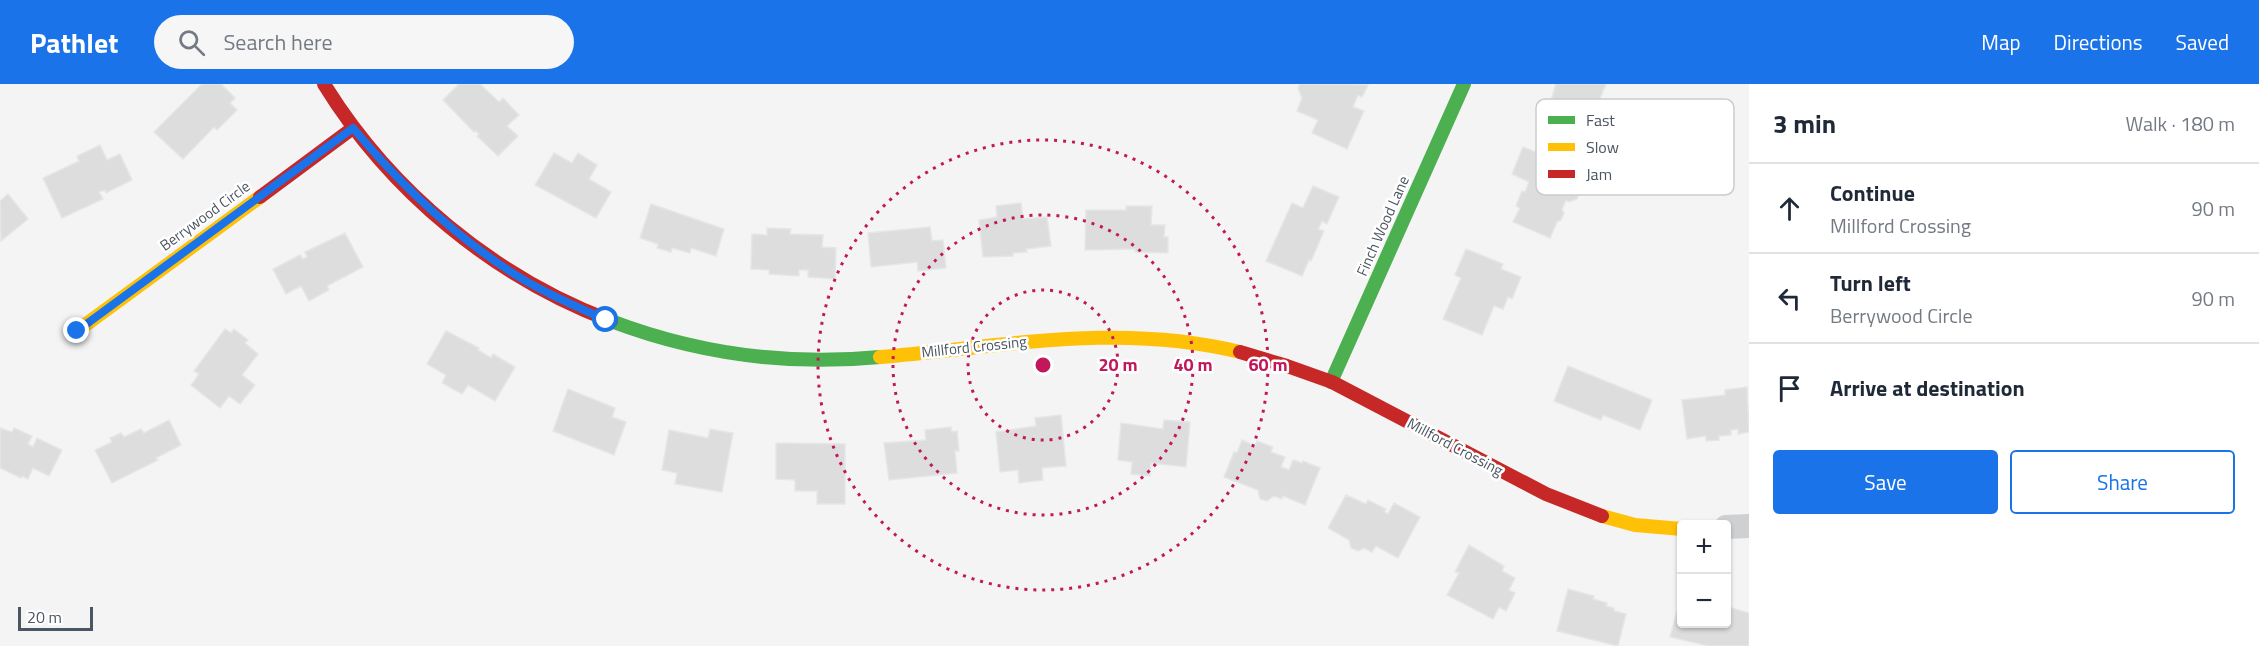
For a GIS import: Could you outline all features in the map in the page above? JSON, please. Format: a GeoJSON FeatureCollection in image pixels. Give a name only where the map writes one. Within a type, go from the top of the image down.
{"type":"FeatureCollection","features":[{"type":"Feature","properties":{"kind":"street","name":"Millford Crossing"},"geometry":{"type":"LineString","coordinates":[[324,84],[353,128],[384,165],[458,234],[509,271],[606,320],[660,338],[710,351],[782,360],[849,360],[1084,336],[1152,338],[1209,345],[1266,360],[1331,382],[1550,497],[1605,519],[1663,530],[1677,529]]}},
{"type":"Feature","properties":{"kind":"street","name":"Finch Wood Lane"},"geometry":{"type":"LineString","coordinates":[[1331,382],[1464,84]]}},
{"type":"Feature","properties":{"kind":"street","name":"Berrywood Circle"},"geometry":{"type":"LineString","coordinates":[[77,331],[353,128]]}},
{"type":"Feature","properties":{"kind":"street"},"geometry":{"type":"LineString","coordinates":[[1731,527],[1749,526]]}},
{"type":"Feature","properties":{"kind":"building"},"geometry":{"type":"Polygon","coordinates":[[[202,84],[221,84],[235,98],[230,103],[237,110],[217,130],[214,127],[183,159],[154,132],[202,84]]]}},
{"type":"Feature","properties":{"kind":"building"},"geometry":{"type":"Polygon","coordinates":[[[459,84],[480,84],[499,102],[503,98],[519,115],[507,126],[518,136],[498,156],[477,136],[479,134],[474,132],[443,100],[459,84]]]}},
{"type":"Feature","properties":{"kind":"building"},"geometry":{"type":"Polygon","coordinates":[[[1300,84],[1368,85],[1362,97],[1358,95],[1353,107],[1364,111],[1347,149],[1312,133],[1318,120],[1297,111],[1302,98],[1298,88],[1300,84]]]}},
{"type":"Feature","properties":{"kind":"building"},"geometry":{"type":"Polygon","coordinates":[[[1556,84],[1606,84],[1600,99],[1552,99],[1556,84]]]}},
{"type":"Feature","properties":{"kind":"building"},"geometry":{"type":"Polygon","coordinates":[[[100,145],[107,160],[120,154],[132,180],[106,193],[105,190],[99,192],[103,199],[62,218],[43,178],[79,161],[77,156],[100,145]]]}},
{"type":"Feature","properties":{"kind":"building"},"geometry":{"type":"Polygon","coordinates":[[[1523,147],[1536,152],[1536,195],[1579,195],[1577,199],[1569,202],[1566,200],[1562,209],[1564,213],[1550,238],[1513,222],[1520,208],[1516,206],[1522,191],[1525,192],[1529,182],[1512,174],[1523,147]]]}},
{"type":"Feature","properties":{"kind":"building"},"geometry":{"type":"Polygon","coordinates":[[[554,153],[572,163],[578,153],[597,165],[589,179],[611,192],[596,218],[535,185],[554,153]]]}},
{"type":"Feature","properties":{"kind":"building"},"geometry":{"type":"Polygon","coordinates":[[[1313,186],[1339,197],[1327,224],[1322,221],[1318,229],[1324,231],[1302,276],[1266,261],[1292,203],[1303,208],[1313,186]]]}},
{"type":"Feature","properties":{"kind":"building"},"geometry":{"type":"Polygon","coordinates":[[[8,194],[28,219],[1,241],[0,201],[8,194]]]}},
{"type":"Feature","properties":{"kind":"building"},"geometry":{"type":"Polygon","coordinates":[[[1021,203],[1023,219],[1047,217],[1051,246],[1026,249],[1027,252],[1013,253],[1013,256],[983,257],[979,220],[997,217],[996,206],[1021,203]]]}},
{"type":"Feature","properties":{"kind":"building"},"geometry":{"type":"Polygon","coordinates":[[[651,204],[724,229],[716,256],[691,248],[690,253],[672,248],[671,252],[657,248],[658,244],[640,238],[651,204]]]}},
{"type":"Feature","properties":{"kind":"building"},"geometry":{"type":"Polygon","coordinates":[[[1126,206],[1152,206],[1151,225],[1165,225],[1164,237],[1168,237],[1168,253],[1135,252],[1135,249],[1085,250],[1086,210],[1126,210],[1126,206]]]}},
{"type":"Feature","properties":{"kind":"building"},"geometry":{"type":"Polygon","coordinates":[[[930,227],[932,241],[943,240],[946,268],[918,271],[917,262],[871,267],[868,233],[930,227]]]}},
{"type":"Feature","properties":{"kind":"building"},"geometry":{"type":"Polygon","coordinates":[[[767,228],[791,229],[790,234],[823,235],[822,247],[836,248],[835,279],[808,277],[808,270],[799,270],[799,276],[769,274],[769,270],[751,269],[752,234],[767,235],[767,228]]]}},
{"type":"Feature","properties":{"kind":"building"},"geometry":{"type":"Polygon","coordinates":[[[345,233],[363,267],[327,286],[329,290],[309,301],[301,286],[286,294],[273,269],[300,255],[303,259],[307,257],[305,252],[345,233]]]}},
{"type":"Feature","properties":{"kind":"building"},"geometry":{"type":"Polygon","coordinates":[[[1466,249],[1503,264],[1501,269],[1521,277],[1512,299],[1508,297],[1503,309],[1494,306],[1482,335],[1443,319],[1461,278],[1455,275],[1466,249]]]}},
{"type":"Feature","properties":{"kind":"building"},"geometry":{"type":"Polygon","coordinates":[[[225,329],[231,333],[234,329],[248,340],[245,343],[258,354],[242,375],[255,385],[240,404],[229,396],[220,408],[191,385],[199,374],[194,371],[225,329]]]}},
{"type":"Feature","properties":{"kind":"building"},"geometry":{"type":"Polygon","coordinates":[[[446,331],[479,348],[478,350],[491,358],[493,354],[515,367],[495,401],[468,385],[462,394],[442,383],[446,375],[427,364],[446,331]]]}},
{"type":"Feature","properties":{"kind":"building"},"geometry":{"type":"Polygon","coordinates":[[[1568,366],[1652,400],[1640,430],[1603,415],[1601,420],[1554,401],[1568,366]]]}},
{"type":"Feature","properties":{"kind":"building"},"geometry":{"type":"Polygon","coordinates":[[[1747,387],[1749,432],[1738,434],[1738,429],[1731,430],[1731,435],[1719,436],[1719,440],[1706,441],[1706,436],[1687,439],[1682,400],[1725,395],[1725,390],[1747,387]]]}},
{"type":"Feature","properties":{"kind":"building"},"geometry":{"type":"Polygon","coordinates":[[[568,389],[615,408],[612,417],[626,422],[614,455],[553,431],[568,389]]]}},
{"type":"Feature","properties":{"kind":"building"},"geometry":{"type":"Polygon","coordinates":[[[1061,415],[1066,466],[1042,468],[1043,480],[1019,483],[1018,470],[1000,472],[996,432],[1036,426],[1035,418],[1061,415]]]}},
{"type":"Feature","properties":{"kind":"building"},"geometry":{"type":"Polygon","coordinates":[[[169,420],[181,445],[156,458],[158,460],[112,483],[95,450],[112,442],[110,438],[121,433],[124,437],[141,429],[144,433],[169,420]]]}},
{"type":"Feature","properties":{"kind":"building"},"geometry":{"type":"Polygon","coordinates":[[[1164,420],[1190,422],[1186,467],[1151,463],[1150,476],[1131,474],[1132,462],[1118,460],[1121,423],[1163,429],[1164,420]]]}},
{"type":"Feature","properties":{"kind":"building"},"geometry":{"type":"Polygon","coordinates":[[[951,427],[952,432],[957,431],[959,451],[955,451],[957,473],[889,480],[884,443],[926,440],[925,430],[951,427]]]}},
{"type":"Feature","properties":{"kind":"building"},"geometry":{"type":"Polygon","coordinates":[[[0,428],[12,432],[14,428],[32,436],[28,444],[33,447],[37,438],[62,450],[49,476],[33,468],[28,479],[22,476],[21,478],[0,468],[0,428]]]}},
{"type":"Feature","properties":{"kind":"building"},"geometry":{"type":"Polygon","coordinates":[[[710,429],[733,433],[722,492],[675,484],[677,473],[662,470],[669,430],[708,438],[710,429]]]}},
{"type":"Feature","properties":{"kind":"building"},"geometry":{"type":"Polygon","coordinates":[[[1242,440],[1255,446],[1257,441],[1273,447],[1271,452],[1285,457],[1281,467],[1289,470],[1293,460],[1302,463],[1303,461],[1320,468],[1305,505],[1283,496],[1282,499],[1274,496],[1267,501],[1260,499],[1258,490],[1224,477],[1234,452],[1237,453],[1242,440]]]}},
{"type":"Feature","properties":{"kind":"building"},"geometry":{"type":"Polygon","coordinates":[[[776,443],[845,444],[845,504],[817,504],[817,491],[795,491],[795,480],[776,479],[776,443]]]}},
{"type":"Feature","properties":{"kind":"building"},"geometry":{"type":"Polygon","coordinates":[[[1346,495],[1366,504],[1368,500],[1386,509],[1384,512],[1388,514],[1394,503],[1420,517],[1398,558],[1376,546],[1372,552],[1364,548],[1358,551],[1351,548],[1349,540],[1328,528],[1346,495]]]}},
{"type":"Feature","properties":{"kind":"building"},"geometry":{"type":"Polygon","coordinates":[[[1469,545],[1504,566],[1502,571],[1515,578],[1509,590],[1515,593],[1506,611],[1499,607],[1493,619],[1447,595],[1459,573],[1455,572],[1469,545]]]}},
{"type":"Feature","properties":{"kind":"building"},"geometry":{"type":"Polygon","coordinates":[[[1568,589],[1594,596],[1593,599],[1607,603],[1606,606],[1614,608],[1614,611],[1626,614],[1618,646],[1557,631],[1568,589]]]}},
{"type":"Feature","properties":{"kind":"building"},"geometry":{"type":"Polygon","coordinates":[[[1731,608],[1749,613],[1749,646],[1709,646],[1670,637],[1677,612],[1677,628],[1731,628],[1731,608]]]}},
{"type":"Feature","properties":{"kind":"traffic: fast"},"geometry":{"type":"LineString","coordinates":[[1331,382],[1464,84]]}},
{"type":"Feature","properties":{"kind":"traffic: fast"},"geometry":{"type":"LineString","coordinates":[[611,321],[677,342],[743,355],[811,360],[880,357]]}},
{"type":"Feature","properties":{"kind":"traffic: slow"},"geometry":{"type":"LineString","coordinates":[[77,331],[260,197]]}},
{"type":"Feature","properties":{"kind":"traffic: slow"},"geometry":{"type":"LineString","coordinates":[[880,357],[1015,343],[1105,338],[1195,343],[1240,352]]}},
{"type":"Feature","properties":{"kind":"traffic: slow"},"geometry":{"type":"LineString","coordinates":[[1602,516],[1635,525],[1677,529]]}},
{"type":"Feature","properties":{"kind":"traffic: jam"},"geometry":{"type":"LineString","coordinates":[[324,84],[350,123],[380,160],[448,226],[486,255],[526,280],[568,303],[611,321]]}},
{"type":"Feature","properties":{"kind":"traffic: jam"},"geometry":{"type":"LineString","coordinates":[[260,197],[353,128]]}},
{"type":"Feature","properties":{"kind":"traffic: jam"},"geometry":{"type":"LineString","coordinates":[[1240,352],[1332,382],[1546,494],[1602,516]]}},
{"type":"Feature","properties":{"kind":"route"},"geometry":{"type":"LineString","coordinates":[[77,331],[353,128],[384,165],[458,234],[509,271],[606,320]]}}]}
